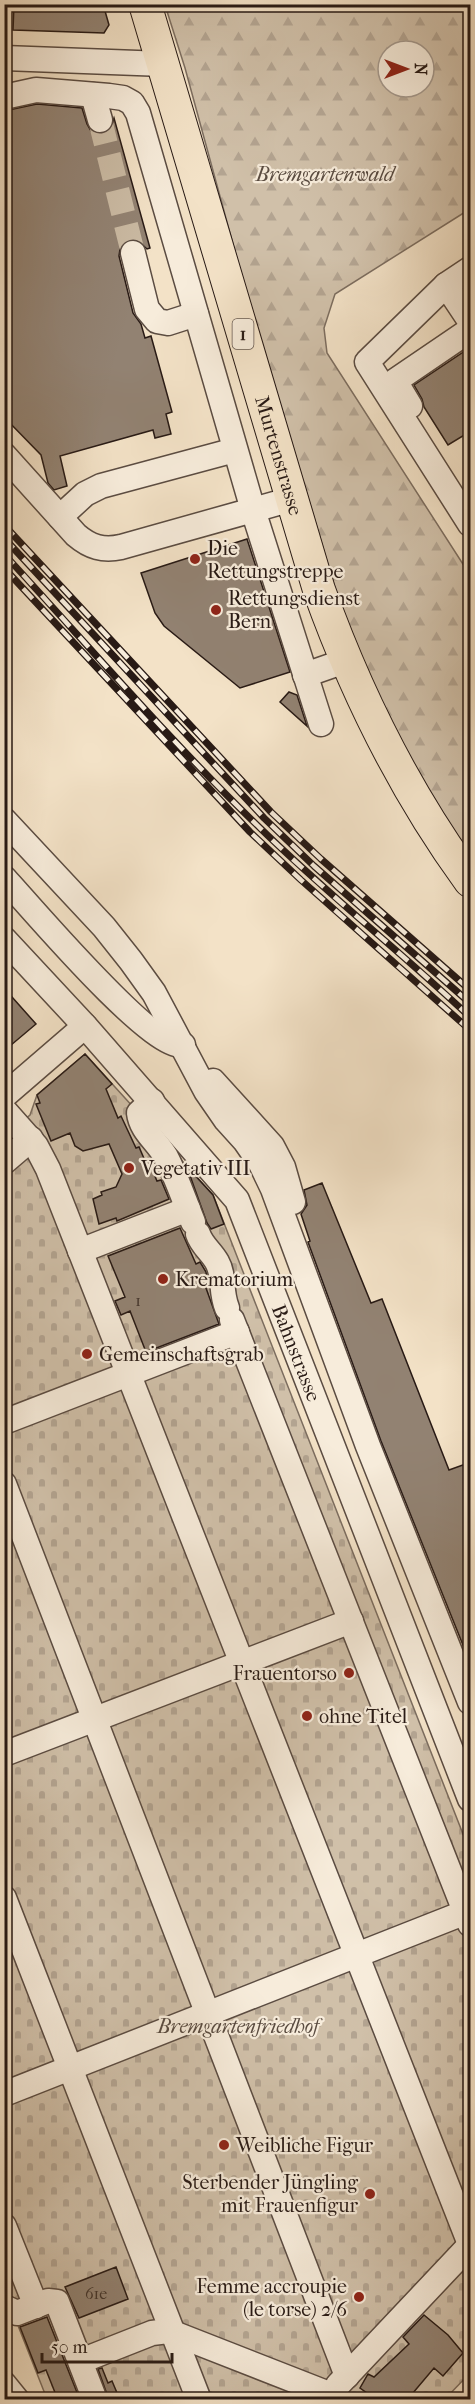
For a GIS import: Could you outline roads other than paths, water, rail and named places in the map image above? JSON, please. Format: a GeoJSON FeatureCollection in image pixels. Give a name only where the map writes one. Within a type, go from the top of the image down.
{"type":"FeatureCollection","features":[{"type":"Feature","properties":{"kind":"main road","name":"Murtenstrasse"},"geometry":{"type":"LineString","coordinates":[[145,4],[319,590],[345,661],[403,776],[440,837],[471,880]]}},
{"type":"Feature","properties":{"kind":"street"},"geometry":{"type":"LineString","coordinates":[[4,58],[164,64]]}},
{"type":"Feature","properties":{"kind":"street"},"geometry":{"type":"LineString","coordinates":[[4,97],[36,90],[123,98],[132,103],[138,113],[252,510],[321,724]]}},
{"type":"Feature","properties":{"kind":"street"},"geometry":{"type":"LineString","coordinates":[[93,95],[99,120]]}},
{"type":"Feature","properties":{"kind":"street"},"geometry":{"type":"LineString","coordinates":[[133,253],[147,309],[157,321],[168,322],[196,314]]}},
{"type":"Feature","properties":{"kind":"street"},"geometry":{"type":"LineString","coordinates":[[471,269],[446,285],[367,362],[471,524]]}},
{"type":"Feature","properties":{"kind":"street"},"geometry":{"type":"LineString","coordinates":[[446,285],[471,321]]}},
{"type":"Feature","properties":{"kind":"street"},"geometry":{"type":"LineString","coordinates":[[471,330],[395,381],[471,505]]}},
{"type":"Feature","properties":{"kind":"street"},"geometry":{"type":"LineString","coordinates":[[60,517],[95,489],[235,450]]}},
{"type":"Feature","properties":{"kind":"street"},"geometry":{"type":"LineString","coordinates":[[4,455],[84,541],[91,546],[106,549],[121,547],[292,500]]}},
{"type":"Feature","properties":{"kind":"street"},"geometry":{"type":"LineString","coordinates":[[305,675],[345,661]]}},
{"type":"Feature","properties":{"kind":"street"},"geometry":{"type":"LineString","coordinates":[[4,820],[104,927],[131,961],[154,993],[201,1080],[226,1120],[261,1164],[273,1189],[382,1478],[471,1702]]}},
{"type":"Feature","properties":{"kind":"street"},"geometry":{"type":"LineString","coordinates":[[4,878],[123,1008],[177,1046],[183,1045]]}},
{"type":"Feature","properties":{"kind":"street","name":"Bahnstrasse"},"geometry":{"type":"LineString","coordinates":[[4,939],[152,1101],[237,1200],[352,1490],[464,1762],[471,1799]]}},
{"type":"Feature","properties":{"kind":"street"},"geometry":{"type":"LineString","coordinates":[[4,1096],[85,1026]]}},
{"type":"Feature","properties":{"kind":"street"},"geometry":{"type":"LineString","coordinates":[[4,2094],[358,1955],[468,1918],[232,1320],[222,1292],[222,1275],[217,1262],[204,1247],[164,1154],[147,1132],[139,1116],[139,1113],[152,1101]]}},
{"type":"Feature","properties":{"kind":"street"},"geometry":{"type":"LineString","coordinates":[[4,1110],[31,1139],[48,1169],[471,2245],[326,2397],[174,2333],[163,2331],[152,2332],[81,2361]]}},
{"type":"Feature","properties":{"kind":"street"},"geometry":{"type":"LineString","coordinates":[[4,1162],[31,1139]]}},
{"type":"Feature","properties":{"kind":"street"},"geometry":{"type":"LineString","coordinates":[[80,1251],[193,1222]]}},
{"type":"Feature","properties":{"kind":"street"},"geometry":{"type":"LineString","coordinates":[[271,1284],[304,1272]]}},
{"type":"Feature","properties":{"kind":"street"},"geometry":{"type":"LineString","coordinates":[[4,1422],[129,1374],[232,1320]]}},
{"type":"Feature","properties":{"kind":"street"},"geometry":{"type":"LineString","coordinates":[[352,1490],[382,1478]]}},
{"type":"Feature","properties":{"kind":"street"},"geometry":{"type":"LineString","coordinates":[[4,1484],[347,2376]]}},
{"type":"Feature","properties":{"kind":"street"},"geometry":{"type":"LineString","coordinates":[[4,1754],[351,1621]]}},
{"type":"Feature","properties":{"kind":"street"},"geometry":{"type":"LineString","coordinates":[[4,1898],[199,2400]]}},
{"type":"Feature","properties":{"kind":"street"},"geometry":{"type":"LineString","coordinates":[[4,2226],[36,2306]]}},
{"type":"Feature","properties":{"kind":"street"},"geometry":{"type":"LineString","coordinates":[[4,2307],[17,2313],[48,2301],[57,2302],[95,2400]]}},
{"type":"Feature","properties":{"kind":"street"},"geometry":{"type":"LineString","coordinates":[[4,2384],[17,2400]]}},
{"type":"Feature","properties":{"kind":"tunnel"},"geometry":{"type":"LineString","coordinates":[[100,120],[133,253]]}},
{"type":"Feature","properties":{"kind":"railway"},"geometry":{"type":"LineString","coordinates":[[4,525],[271,812],[470,990]]}},
{"type":"Feature","properties":{"kind":"railway"},"geometry":{"type":"LineString","coordinates":[[4,538],[264,818],[314,866],[470,1003]]}},
{"type":"Feature","properties":{"kind":"railway"},"geometry":{"type":"LineString","coordinates":[[4,554],[225,793],[310,875],[470,1017]]}},
{"type":"Feature","properties":{"kind":"railway"},"geometry":{"type":"LineString","coordinates":[[4,568],[250,832],[470,1030]]}},
{"type":"Feature","properties":{"kind":"place","name":"Die Rettungstreppe"},"geometry":{"type":"Point","coordinates":[195,559]}},
{"type":"Feature","properties":{"kind":"place","name":"Rettungsdienst Bern"},"geometry":{"type":"Point","coordinates":[216,610]}},
{"type":"Feature","properties":{"kind":"place","name":"Vegetativ III"},"geometry":{"type":"Point","coordinates":[129,1168]}},
{"type":"Feature","properties":{"kind":"place","name":"Krematorium"},"geometry":{"type":"Point","coordinates":[163,1279]}},
{"type":"Feature","properties":{"kind":"place","name":"Gemeinschaftsgrab"},"geometry":{"type":"Point","coordinates":[87,1354]}},
{"type":"Feature","properties":{"kind":"place","name":"Frauentorso"},"geometry":{"type":"Point","coordinates":[349,1673]}},
{"type":"Feature","properties":{"kind":"place","name":"ohne Titel"},"geometry":{"type":"Point","coordinates":[307,1716]}},
{"type":"Feature","properties":{"kind":"place","name":"Weibliche Figur"},"geometry":{"type":"Point","coordinates":[224,2145]}},
{"type":"Feature","properties":{"kind":"place","name":"Sterbender Jüngling mit Frauenfigur"},"geometry":{"type":"Point","coordinates":[370,2194]}},
{"type":"Feature","properties":{"kind":"place","name":"Femme accroupie (le torse) 2/6"},"geometry":{"type":"Point","coordinates":[359,2297]}},
{"type":"Feature","properties":{"kind":"park label","name":"Bremgartenwald"},"geometry":{"type":"Point","coordinates":[325,174]}},
{"type":"Feature","properties":{"kind":"park label","name":"Bremgartenfriedhof"},"geometry":{"type":"Point","coordinates":[238,2026]}}]}
